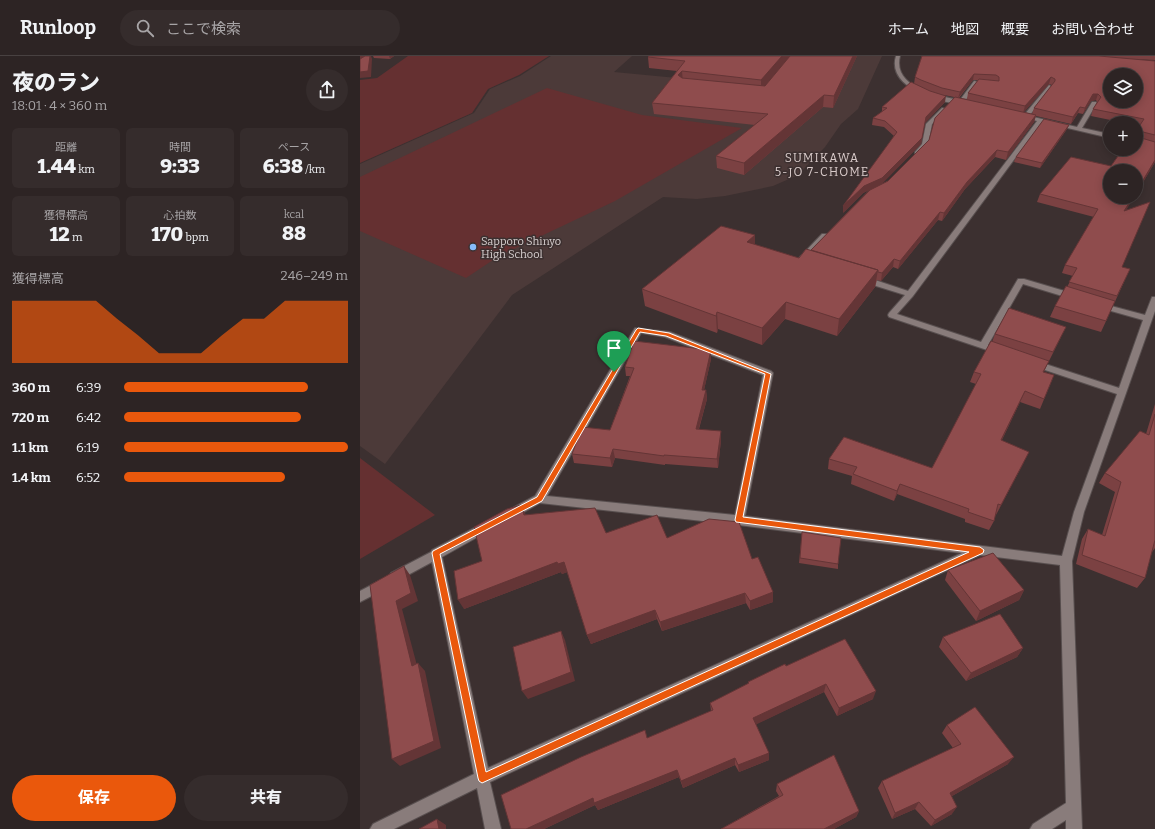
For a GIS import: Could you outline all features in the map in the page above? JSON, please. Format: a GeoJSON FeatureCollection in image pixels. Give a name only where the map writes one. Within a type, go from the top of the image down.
{"type":"FeatureCollection","features":[{"type":"Feature","properties":{"kind":"street"},"geometry":{"type":"LineString","coordinates":[[898,56],[897,65],[900,73],[908,83],[929,95],[968,104]]}},
{"type":"Feature","properties":{"kind":"street"},"geometry":{"type":"LineString","coordinates":[[961,102],[976,82],[994,86]]}},
{"type":"Feature","properties":{"kind":"street"},"geometry":{"type":"LineString","coordinates":[[1025,117],[1049,87]]}},
{"type":"Feature","properties":{"kind":"street"},"geometry":{"type":"LineString","coordinates":[[910,161],[925,145],[929,124],[952,100]]}},
{"type":"Feature","properties":{"kind":"street"},"geometry":{"type":"LineString","coordinates":[[1078,128],[1094,103]]}},
{"type":"Feature","properties":{"kind":"street"},"geometry":{"type":"LineString","coordinates":[[1018,115],[1103,134]]}},
{"type":"Feature","properties":{"kind":"street"},"geometry":{"type":"LineString","coordinates":[[998,351],[892,315],[910,294],[1041,120]]}},
{"type":"Feature","properties":{"kind":"street"},"geometry":{"type":"LineString","coordinates":[[801,260],[833,228]]}},
{"type":"Feature","properties":{"kind":"street"},"geometry":{"type":"LineString","coordinates":[[852,276],[910,294]]}},
{"type":"Feature","properties":{"kind":"street"},"geometry":{"type":"LineString","coordinates":[[983,346],[1021,281],[1148,319]]}},
{"type":"Feature","properties":{"kind":"street"},"geometry":{"type":"LineString","coordinates":[[1074,829],[1066,561],[1079,512],[1155,299]]}},
{"type":"Feature","properties":{"kind":"street"},"geometry":{"type":"LineString","coordinates":[[360,597],[436,553],[539,499],[638,330],[667,334],[768,374],[739,520]]}},
{"type":"Feature","properties":{"kind":"street"},"geometry":{"type":"LineString","coordinates":[[1027,360],[1122,392]]}},
{"type":"Feature","properties":{"kind":"street"},"geometry":{"type":"LineString","coordinates":[[539,499],[739,520],[1066,561]]}},
{"type":"Feature","properties":{"kind":"street"},"geometry":{"type":"LineString","coordinates":[[378,829],[482,778],[980,550]]}},
{"type":"Feature","properties":{"kind":"street"},"geometry":{"type":"LineString","coordinates":[[436,553],[493,829]]}},
{"type":"Feature","properties":{"kind":"street"},"geometry":{"type":"LineString","coordinates":[[1038,829],[1073,807]]}},
{"type":"Feature","properties":{"kind":"shaded area"},"geometry":{"type":"Polygon","coordinates":[[[408,56],[549,56],[519,75],[488,89],[472,113],[360,163],[360,80],[377,78],[408,56]]]}},
{"type":"Feature","properties":{"kind":"shaded area","name":"Sapporo Shinyo High School"},"geometry":{"type":"Polygon","coordinates":[[[551,56],[632,56],[614,72],[677,78],[795,56],[882,56],[858,109],[841,124],[825,147],[798,175],[773,186],[725,196],[697,199],[663,197],[512,295],[385,464],[360,446],[360,164],[474,113],[490,89],[520,76],[551,56]]]}},
{"type":"Feature","properties":{"kind":"shaded area"},"geometry":{"type":"Polygon","coordinates":[[[547,88],[642,115],[742,128],[615,201],[499,256],[466,278],[360,231],[360,177],[547,88]]]}},
{"type":"Feature","properties":{"kind":"shaded area"},"geometry":{"type":"Polygon","coordinates":[[[360,458],[435,515],[360,559],[360,458]]]}},
{"type":"Feature","properties":{"kind":"building"},"geometry":{"type":"Polygon","coordinates":[[[365,56],[370,56],[368,71],[360,72],[360,59],[365,56]]]}},
{"type":"Feature","properties":{"kind":"building"},"geometry":{"type":"Polygon","coordinates":[[[782,56],[761,80],[682,71],[678,75],[682,78],[765,86],[790,56],[853,56],[834,96],[824,95],[744,163],[716,156],[768,114],[652,103],[685,61],[648,57],[782,56]]]}},
{"type":"Feature","properties":{"kind":"building"},"geometry":{"type":"Polygon","coordinates":[[[922,56],[1099,56],[1155,61],[1155,135],[1143,132],[1143,116],[1129,116],[1093,109],[1101,97],[1098,94],[1093,94],[1085,108],[1080,107],[1073,117],[1034,108],[1055,81],[1055,79],[1051,77],[1025,106],[968,93],[979,79],[999,81],[999,77],[996,75],[974,74],[960,92],[942,88],[915,77],[922,56]]]}},
{"type":"Feature","properties":{"kind":"building"},"geometry":{"type":"Polygon","coordinates":[[[911,82],[930,91],[946,96],[926,117],[922,138],[882,178],[864,186],[843,206],[897,132],[885,121],[873,118],[887,108],[882,107],[911,82]]]}},
{"type":"Feature","properties":{"kind":"building"},"geometry":{"type":"Polygon","coordinates":[[[955,97],[1036,115],[1008,152],[997,150],[967,182],[944,213],[940,212],[900,261],[894,259],[882,273],[878,272],[878,270],[811,250],[870,190],[888,181],[929,140],[935,118],[955,97]]]}},
{"type":"Feature","properties":{"kind":"building"},"geometry":{"type":"Polygon","coordinates":[[[1044,119],[1069,125],[1042,163],[1016,157],[1044,119]]]}},
{"type":"Feature","properties":{"kind":"building"},"geometry":{"type":"Polygon","coordinates":[[[1143,138],[1155,142],[1155,160],[1143,180],[1143,164],[1112,164],[1118,156],[1143,156],[1143,138]]]}},
{"type":"Feature","properties":{"kind":"building"},"geometry":{"type":"Polygon","coordinates":[[[1071,157],[1103,164],[1103,204],[1128,204],[1124,211],[1150,202],[1122,267],[1130,269],[1117,296],[1069,282],[1077,268],[1065,265],[1098,209],[1040,194],[1071,157]]]}},
{"type":"Feature","properties":{"kind":"building"},"geometry":{"type":"Polygon","coordinates":[[[721,226],[755,235],[747,242],[799,258],[806,249],[878,270],[839,319],[786,302],[762,328],[717,312],[716,316],[642,289],[721,226]]]}},
{"type":"Feature","properties":{"kind":"building"},"geometry":{"type":"Polygon","coordinates":[[[1066,286],[1115,301],[1106,321],[1055,306],[1066,286]]]}},
{"type":"Feature","properties":{"kind":"building"},"geometry":{"type":"Polygon","coordinates":[[[1009,308],[1066,327],[1053,352],[995,334],[1009,308]]]}},
{"type":"Feature","properties":{"kind":"building"},"geometry":{"type":"Polygon","coordinates":[[[634,341],[711,350],[702,390],[706,390],[696,429],[721,431],[717,459],[664,456],[613,449],[610,458],[572,454],[582,427],[610,430],[634,368],[625,367],[634,341]]]}},
{"type":"Feature","properties":{"kind":"building"},"geometry":{"type":"Polygon","coordinates":[[[991,341],[1049,361],[1043,372],[1054,375],[1044,399],[1025,391],[1001,440],[1029,452],[1001,505],[998,504],[994,521],[968,512],[969,509],[900,484],[897,491],[853,474],[857,467],[829,459],[844,437],[932,468],[981,374],[974,372],[991,341]]]}},
{"type":"Feature","properties":{"kind":"building"},"geometry":{"type":"Polygon","coordinates":[[[1155,414],[1155,540],[1145,578],[1082,555],[1088,529],[1105,536],[1121,482],[1105,473],[1140,431],[1149,435],[1155,414]]]}},
{"type":"Feature","properties":{"kind":"building"},"geometry":{"type":"Polygon","coordinates":[[[521,505],[524,515],[595,508],[606,533],[657,515],[667,538],[709,519],[739,522],[752,559],[758,557],[773,592],[750,601],[745,593],[660,622],[655,610],[587,635],[564,562],[558,564],[557,562],[458,600],[454,571],[482,561],[474,527],[507,509],[521,505]]]}},
{"type":"Feature","properties":{"kind":"building"},"geometry":{"type":"Polygon","coordinates":[[[802,532],[841,538],[838,564],[800,558],[802,532]]]}},
{"type":"Feature","properties":{"kind":"building"},"geometry":{"type":"Polygon","coordinates":[[[993,553],[1024,590],[980,611],[948,570],[993,553]]]}},
{"type":"Feature","properties":{"kind":"building"},"geometry":{"type":"Polygon","coordinates":[[[404,566],[411,593],[396,601],[412,666],[418,663],[434,741],[392,759],[370,585],[404,566]]]}},
{"type":"Feature","properties":{"kind":"building"},"geometry":{"type":"Polygon","coordinates":[[[1000,614],[1023,648],[971,673],[943,637],[1000,614]]]}},
{"type":"Feature","properties":{"kind":"building"},"geometry":{"type":"Polygon","coordinates":[[[561,631],[571,672],[522,691],[513,647],[561,631]]]}},
{"type":"Feature","properties":{"kind":"building"},"geometry":{"type":"Polygon","coordinates":[[[845,639],[876,691],[839,708],[826,684],[753,718],[769,753],[738,765],[735,758],[681,781],[677,770],[594,803],[593,798],[526,829],[511,829],[501,795],[581,757],[645,730],[647,738],[713,710],[710,703],[749,683],[748,682],[785,664],[786,666],[845,639]]]}},
{"type":"Feature","properties":{"kind":"building"},"geometry":{"type":"Polygon","coordinates":[[[975,707],[1014,757],[950,793],[957,807],[935,820],[919,802],[895,813],[882,781],[961,744],[947,725],[975,707]]]}},
{"type":"Feature","properties":{"kind":"building"},"geometry":{"type":"Polygon","coordinates":[[[834,755],[859,811],[824,829],[721,829],[783,795],[777,784],[834,755]]]}},
{"type":"Feature","properties":{"kind":"building"},"geometry":{"type":"Polygon","coordinates":[[[437,819],[439,829],[419,829],[437,819]]]}},
{"type":"Feature","properties":{"kind":"place","name":"Sapporo Shinyo High School"},"geometry":{"type":"Point","coordinates":[473,247]}},
{"type":"Feature","properties":{"kind":"district","name":"SUMIKAWA 5-JO 7-CHOME"},"geometry":{"type":"Point","coordinates":[822,165]}},
{"type":"Feature","properties":{"kind":"route"},"geometry":{"type":"LineString","coordinates":[[638,330],[667,334],[768,374],[739,520],[980,550],[482,778],[436,553],[539,499],[614,372],[638,330]]}}]}
